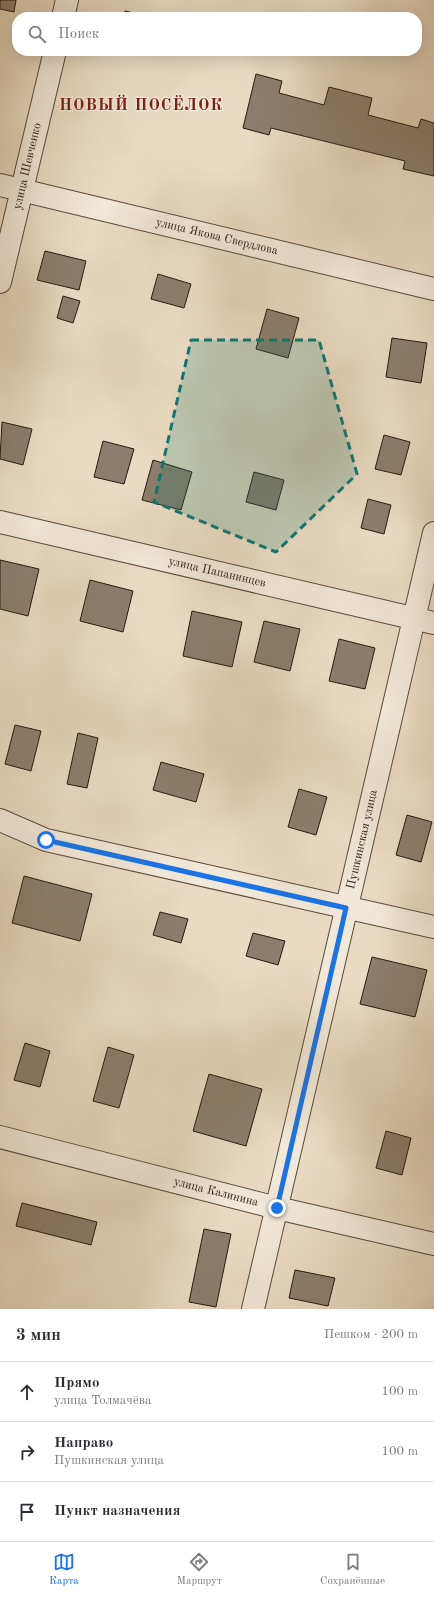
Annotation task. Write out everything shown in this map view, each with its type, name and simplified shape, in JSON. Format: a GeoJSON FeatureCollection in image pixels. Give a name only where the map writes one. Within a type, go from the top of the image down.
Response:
{"type":"FeatureCollection","features":[{"type":"Feature","properties":{"kind":"street"},"geometry":{"type":"LineString","coordinates":[[64,12],[67,0]]}},
{"type":"Feature","properties":{"kind":"street","name":"улица Шевченко"},"geometry":{"type":"LineString","coordinates":[[0,282],[54,56]]}},
{"type":"Feature","properties":{"kind":"street","name":"улица Якова Свердлова"},"geometry":{"type":"LineString","coordinates":[[0,185],[434,289]]}},
{"type":"Feature","properties":{"kind":"street","name":"улица Папанинцев"},"geometry":{"type":"LineString","coordinates":[[0,522],[424,621]]}},
{"type":"Feature","properties":{"kind":"street","name":"Пушкинская улица"},"geometry":{"type":"LineString","coordinates":[[253,1309],[346,908],[424,621],[434,533]]}},
{"type":"Feature","properties":{"kind":"street"},"geometry":{"type":"LineString","coordinates":[[0,820],[46,840],[434,927]]}},
{"type":"Feature","properties":{"kind":"street","name":"улица Калинина"},"geometry":{"type":"LineString","coordinates":[[0,1136],[277,1208],[434,1244]]}},
{"type":"Feature","properties":{"kind":"highlighted area"},"geometry":{"type":"Polygon","coordinates":[[[191,340],[319,340],[357,474],[276,552],[154,502],[191,340]]]}},
{"type":"Feature","properties":{"kind":"building"},"geometry":{"type":"Polygon","coordinates":[[[0,0],[16,0],[14,12],[0,9],[0,0]]]}},
{"type":"Feature","properties":{"kind":"building"},"geometry":{"type":"Polygon","coordinates":[[[256,74],[282,81],[279,93],[324,105],[329,87],[372,98],[368,115],[418,128],[421,119],[434,123],[434,176],[403,169],[405,161],[271,128],[269,135],[243,128],[256,74]]]}},
{"type":"Feature","properties":{"kind":"building"},"geometry":{"type":"Polygon","coordinates":[[[45,251],[86,261],[79,290],[37,280],[45,251]]]}},
{"type":"Feature","properties":{"kind":"building"},"geometry":{"type":"Polygon","coordinates":[[[158,274],[191,284],[184,308],[151,299],[158,274]]]}},
{"type":"Feature","properties":{"kind":"building"},"geometry":{"type":"Polygon","coordinates":[[[63,296],[80,301],[73,323],[57,318],[63,296]]]}},
{"type":"Feature","properties":{"kind":"building"},"geometry":{"type":"Polygon","coordinates":[[[267,309],[299,318],[288,358],[256,349],[267,309]]]}},
{"type":"Feature","properties":{"kind":"building"},"geometry":{"type":"Polygon","coordinates":[[[392,338],[427,343],[421,383],[386,377],[392,338]]]}},
{"type":"Feature","properties":{"kind":"building"},"geometry":{"type":"Polygon","coordinates":[[[2,422],[32,429],[23,465],[0,459],[2,422]]]}},
{"type":"Feature","properties":{"kind":"building"},"geometry":{"type":"Polygon","coordinates":[[[384,435],[410,442],[401,475],[375,469],[384,435]]]}},
{"type":"Feature","properties":{"kind":"building"},"geometry":{"type":"Polygon","coordinates":[[[103,441],[134,449],[124,484],[94,477],[103,441]]]}},
{"type":"Feature","properties":{"kind":"building"},"geometry":{"type":"Polygon","coordinates":[[[153,460],[192,472],[181,510],[142,500],[153,460]]]}},
{"type":"Feature","properties":{"kind":"building"},"geometry":{"type":"Polygon","coordinates":[[[254,472],[284,480],[276,510],[246,502],[254,472]]]}},
{"type":"Feature","properties":{"kind":"building"},"geometry":{"type":"Polygon","coordinates":[[[368,499],[391,505],[384,534],[361,528],[368,499]]]}},
{"type":"Feature","properties":{"kind":"building"},"geometry":{"type":"Polygon","coordinates":[[[0,560],[39,569],[28,616],[0,609],[0,560]]]}},
{"type":"Feature","properties":{"kind":"building"},"geometry":{"type":"Polygon","coordinates":[[[90,580],[133,591],[123,632],[80,621],[90,580]]]}},
{"type":"Feature","properties":{"kind":"building"},"geometry":{"type":"Polygon","coordinates":[[[192,611],[242,622],[232,667],[183,656],[192,611]]]}},
{"type":"Feature","properties":{"kind":"building"},"geometry":{"type":"Polygon","coordinates":[[[264,621],[300,629],[290,671],[254,662],[264,621]]]}},
{"type":"Feature","properties":{"kind":"building"},"geometry":{"type":"Polygon","coordinates":[[[339,639],[375,648],[365,689],[329,681],[339,639]]]}},
{"type":"Feature","properties":{"kind":"building"},"geometry":{"type":"Polygon","coordinates":[[[15,725],[41,731],[31,771],[5,764],[15,725]]]}},
{"type":"Feature","properties":{"kind":"building"},"geometry":{"type":"Polygon","coordinates":[[[78,733],[98,738],[87,788],[67,784],[78,733]]]}},
{"type":"Feature","properties":{"kind":"building"},"geometry":{"type":"Polygon","coordinates":[[[161,762],[204,774],[196,802],[153,790],[161,762]]]}},
{"type":"Feature","properties":{"kind":"building"},"geometry":{"type":"Polygon","coordinates":[[[299,789],[327,797],[316,835],[288,827],[299,789]]]}},
{"type":"Feature","properties":{"kind":"building"},"geometry":{"type":"Polygon","coordinates":[[[407,815],[432,822],[421,862],[396,855],[407,815]]]}},
{"type":"Feature","properties":{"kind":"building"},"geometry":{"type":"Polygon","coordinates":[[[24,876],[92,894],[80,941],[12,923],[24,876]]]}},
{"type":"Feature","properties":{"kind":"building"},"geometry":{"type":"Polygon","coordinates":[[[160,912],[188,919],[181,943],[153,935],[160,912]]]}},
{"type":"Feature","properties":{"kind":"building"},"geometry":{"type":"Polygon","coordinates":[[[253,933],[285,941],[278,965],[246,956],[253,933]]]}},
{"type":"Feature","properties":{"kind":"building"},"geometry":{"type":"Polygon","coordinates":[[[372,957],[427,970],[415,1017],[360,1004],[372,957]]]}},
{"type":"Feature","properties":{"kind":"building"},"geometry":{"type":"Polygon","coordinates":[[[25,1043],[50,1051],[40,1087],[14,1080],[25,1043]]]}},
{"type":"Feature","properties":{"kind":"building"},"geometry":{"type":"Polygon","coordinates":[[[108,1047],[134,1055],[119,1108],[93,1101],[108,1047]]]}},
{"type":"Feature","properties":{"kind":"building"},"geometry":{"type":"Polygon","coordinates":[[[209,1074],[262,1089],[246,1146],[193,1131],[209,1074]]]}},
{"type":"Feature","properties":{"kind":"building"},"geometry":{"type":"Polygon","coordinates":[[[386,1131],[411,1138],[402,1175],[376,1168],[386,1131]]]}},
{"type":"Feature","properties":{"kind":"building"},"geometry":{"type":"Polygon","coordinates":[[[22,1203],[97,1222],[91,1245],[16,1226],[22,1203]]]}},
{"type":"Feature","properties":{"kind":"building"},"geometry":{"type":"Polygon","coordinates":[[[204,1229],[231,1234],[216,1307],[189,1302],[204,1229]]]}},
{"type":"Feature","properties":{"kind":"building"},"geometry":{"type":"Polygon","coordinates":[[[295,1270],[335,1278],[328,1306],[289,1298],[295,1270]]]}},
{"type":"Feature","properties":{"kind":"district","name":"НОВЫЙ ПОСЁЛОК"},"geometry":{"type":"Point","coordinates":[141,106]}},
{"type":"Feature","properties":{"kind":"route"},"geometry":{"type":"LineString","coordinates":[[46,840],[346,908],[277,1208]]}}]}
